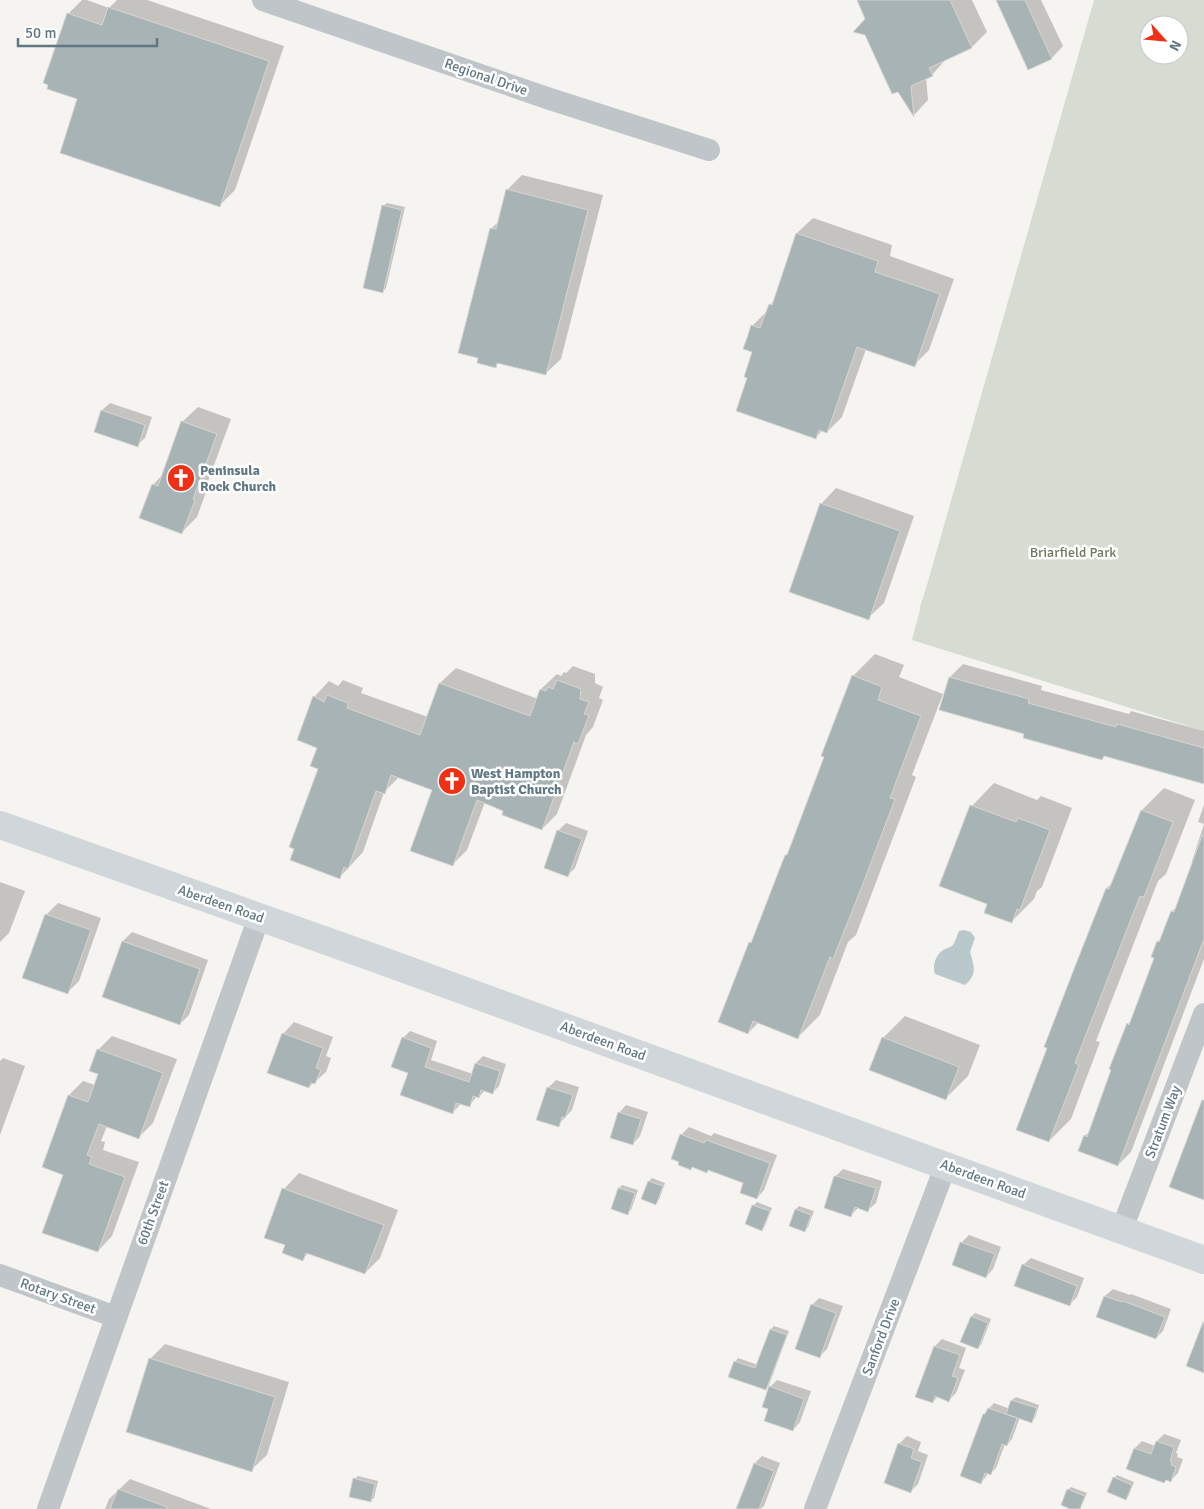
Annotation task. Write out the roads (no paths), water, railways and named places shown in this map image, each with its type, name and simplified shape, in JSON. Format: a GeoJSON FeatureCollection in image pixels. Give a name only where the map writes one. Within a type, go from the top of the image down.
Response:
{"type":"FeatureCollection","features":[{"type":"Feature","properties":{"kind":"main road","name":"Aberdeen Road"},"geometry":{"type":"LineString","coordinates":[[0,825],[946,1165],[1204,1260]]}},
{"type":"Feature","properties":{"kind":"street","name":"Regional Drive"},"geometry":{"type":"LineString","coordinates":[[263,0],[548,98],[709,150]]}},
{"type":"Feature","properties":{"kind":"street","name":"60th Street"},"geometry":{"type":"LineString","coordinates":[[48,1509],[259,917]]}},
{"type":"Feature","properties":{"kind":"street","name":"Stratum Way"},"geometry":{"type":"LineString","coordinates":[[1122,1229],[1204,1014]]}},
{"type":"Feature","properties":{"kind":"street","name":"Sanford Drive"},"geometry":{"type":"LineString","coordinates":[[816,1509],[946,1165]]}},
{"type":"Feature","properties":{"kind":"street","name":"Rotary Street"},"geometry":{"type":"LineString","coordinates":[[0,1275],[116,1317]]}},
{"type":"Feature","properties":{"kind":"place","name":"Peninsula Rock Church"},"geometry":{"type":"Point","coordinates":[181,478]}},
{"type":"Feature","properties":{"kind":"place","name":"West Hampton Baptist Church"},"geometry":{"type":"Point","coordinates":[452,781]}},
{"type":"Feature","properties":{"kind":"park label","name":"Briarfield Park"},"geometry":{"type":"Point","coordinates":[1073,552]}}]}
